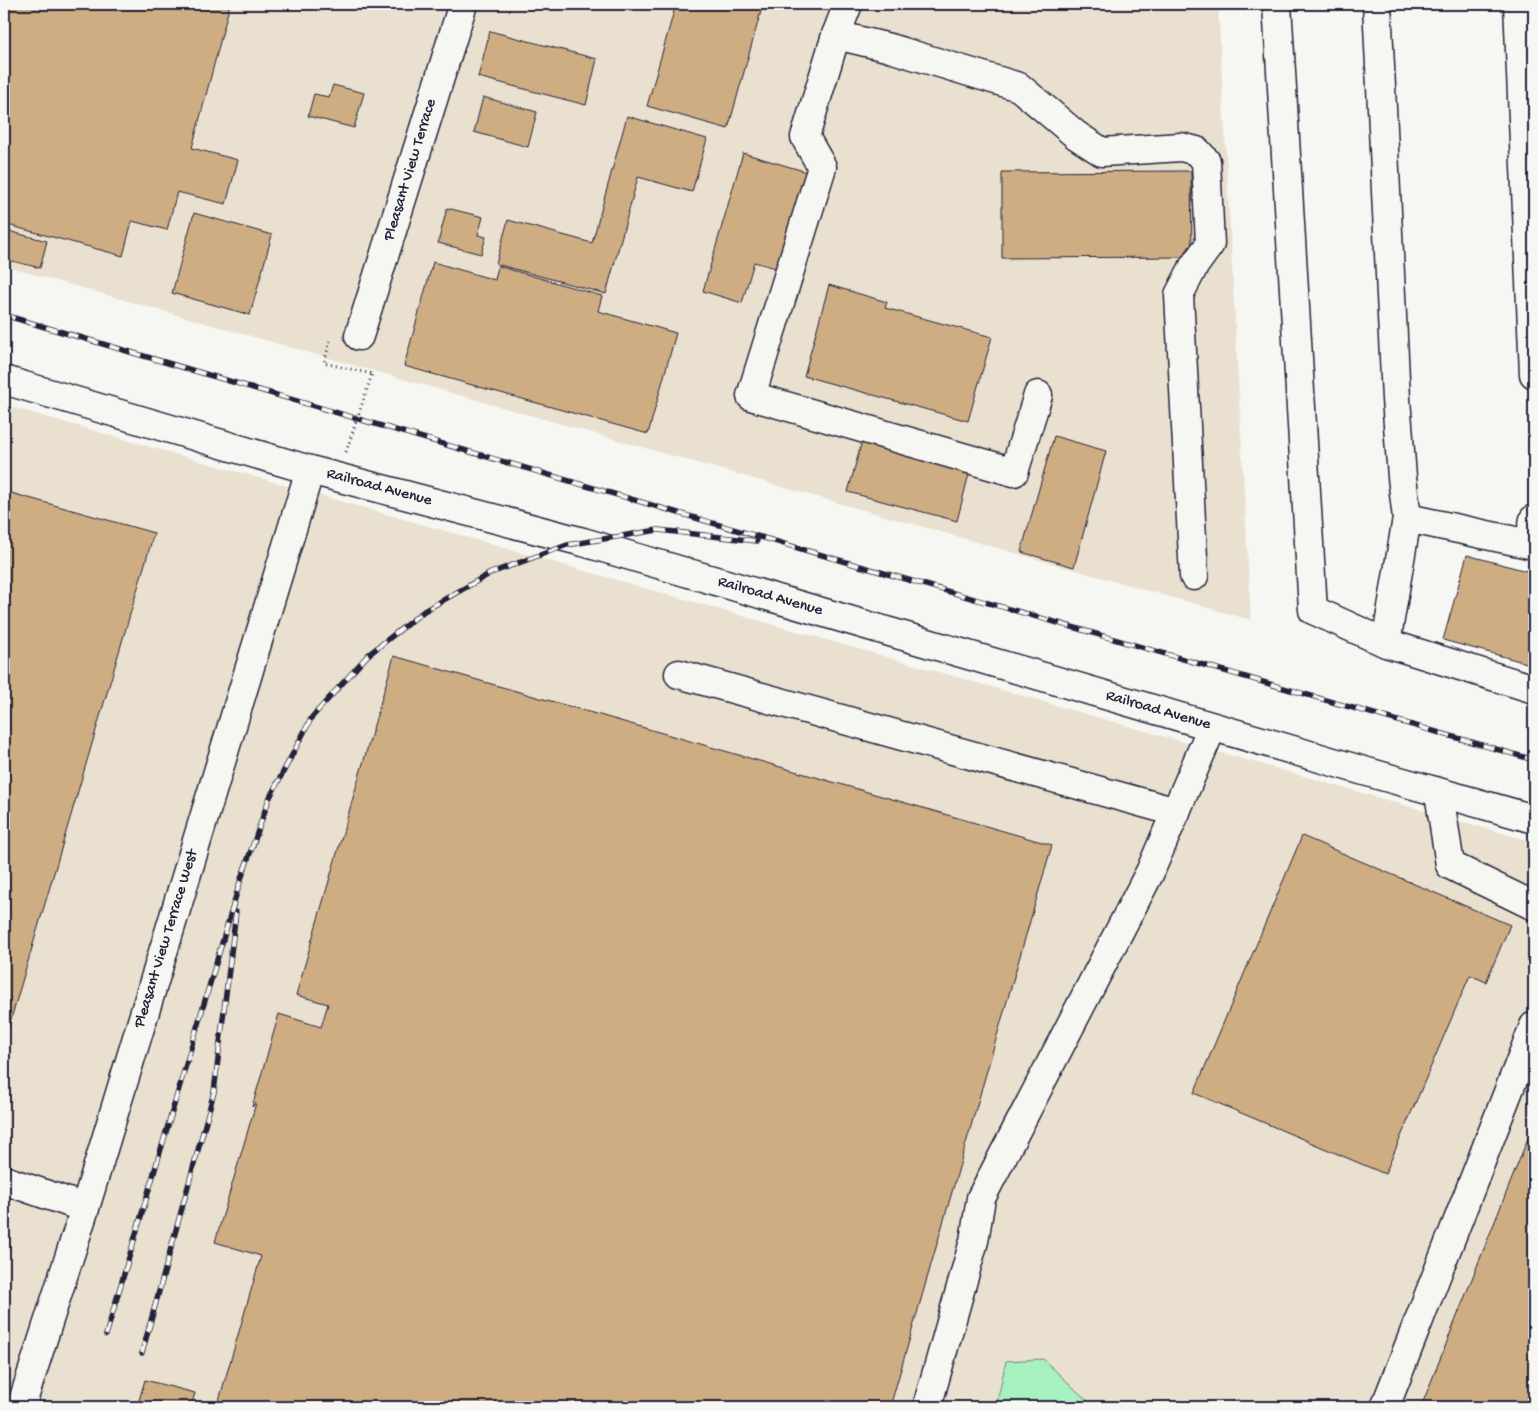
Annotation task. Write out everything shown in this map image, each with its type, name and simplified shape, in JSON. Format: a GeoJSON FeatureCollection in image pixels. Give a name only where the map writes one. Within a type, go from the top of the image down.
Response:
{"type":"FeatureCollection","features":[{"type":"Feature","properties":{"kind":"street","name":"Pleasant View Terrace"},"geometry":{"type":"LineString","coordinates":[[359,336],[463,4]]}},
{"type":"Feature","properties":{"kind":"street"},"geometry":{"type":"LineString","coordinates":[[848,4],[836,35],[805,137],[822,167],[752,396],[1014,472],[1038,395]]}},
{"type":"Feature","properties":{"kind":"street"},"geometry":{"type":"LineString","coordinates":[[1277,4],[1313,610],[1386,643],[1534,688]]}},
{"type":"Feature","properties":{"kind":"street"},"geometry":{"type":"LineString","coordinates":[[1377,4],[1396,399],[1407,518],[1386,643]]}},
{"type":"Feature","properties":{"kind":"street"},"geometry":{"type":"LineString","coordinates":[[1518,4],[1534,374]]}},
{"type":"Feature","properties":{"kind":"street"},"geometry":{"type":"LineString","coordinates":[[836,35],[890,48],[1019,87],[1076,135],[1102,152],[1181,147],[1197,151],[1206,161],[1210,244],[1194,266],[1179,295],[1194,576]]}},
{"type":"Feature","properties":{"kind":"street","name":"Railroad Avenue"},"geometry":{"type":"LineString","coordinates":[[4,380],[310,470],[583,542],[1212,727],[1534,819]]}},
{"type":"Feature","properties":{"kind":"street","name":"Pleasant View Terrace West"},"geometry":{"type":"LineString","coordinates":[[21,1407],[85,1208],[310,470]]}},
{"type":"Feature","properties":{"kind":"street"},"geometry":{"type":"LineString","coordinates":[[1407,518],[1529,544],[1534,519]]}},
{"type":"Feature","properties":{"kind":"street"},"geometry":{"type":"LineString","coordinates":[[679,674],[1176,812]]}},
{"type":"Feature","properties":{"kind":"street"},"geometry":{"type":"LineString","coordinates":[[927,1407],[974,1241],[981,1198],[1150,872],[1212,727]]}},
{"type":"Feature","properties":{"kind":"street"},"geometry":{"type":"LineString","coordinates":[[1440,792],[1450,864],[1534,906]]}},
{"type":"Feature","properties":{"kind":"street"},"geometry":{"type":"LineString","coordinates":[[1385,1407],[1534,1026]]}},
{"type":"Feature","properties":{"kind":"street"},"geometry":{"type":"LineString","coordinates":[[4,1180],[85,1208]]}},
{"type":"Feature","properties":{"kind":"path"},"geometry":{"type":"LineString","coordinates":[[324,362],[372,374],[346,452]]}},
{"type":"Feature","properties":{"kind":"shaded area"},"geometry":{"type":"Polygon","coordinates":[[[4,4],[1218,4],[1251,620],[4,266],[4,4]]]}},
{"type":"Feature","properties":{"kind":"shaded area"},"geometry":{"type":"Polygon","coordinates":[[[4,405],[1534,842],[1534,1407],[1094,1407],[1043,1359],[1006,1361],[996,1407],[4,1407],[4,405]]]}},
{"type":"Feature","properties":{"kind":"green space"},"geometry":{"type":"Polygon","coordinates":[[[1043,1359],[1094,1407],[996,1407],[1006,1361],[1043,1359]]]}},
{"type":"Feature","properties":{"kind":"building"},"geometry":{"type":"Polygon","coordinates":[[[4,4],[230,4],[192,148],[238,160],[226,204],[177,192],[167,230],[132,221],[123,256],[4,224],[4,4]]]}},
{"type":"Feature","properties":{"kind":"building"},"geometry":{"type":"Polygon","coordinates":[[[676,4],[763,4],[728,129],[647,106],[676,4]]]}},
{"type":"Feature","properties":{"kind":"building"},"geometry":{"type":"Polygon","coordinates":[[[490,31],[597,59],[586,105],[478,77],[490,31]]]}},
{"type":"Feature","properties":{"kind":"building"},"geometry":{"type":"Polygon","coordinates":[[[333,85],[364,93],[354,128],[308,116],[314,94],[329,97],[333,85]]]}},
{"type":"Feature","properties":{"kind":"building"},"geometry":{"type":"Polygon","coordinates":[[[483,97],[537,112],[528,147],[474,132],[483,97]]]}},
{"type":"Feature","properties":{"kind":"building"},"geometry":{"type":"Polygon","coordinates":[[[627,116],[707,139],[692,192],[638,177],[606,294],[496,264],[508,220],[592,243],[627,116]]]}},
{"type":"Feature","properties":{"kind":"building"},"geometry":{"type":"Polygon","coordinates":[[[743,153],[807,172],[779,269],[754,262],[742,303],[703,291],[743,153]]]}},
{"type":"Feature","properties":{"kind":"building"},"geometry":{"type":"Polygon","coordinates":[[[1191,171],[1192,257],[1002,258],[1002,172],[1191,171]]]}},
{"type":"Feature","properties":{"kind":"building"},"geometry":{"type":"Polygon","coordinates":[[[447,208],[483,217],[478,235],[486,237],[481,254],[438,243],[447,208]]]}},
{"type":"Feature","properties":{"kind":"building"},"geometry":{"type":"Polygon","coordinates":[[[194,213],[272,235],[250,315],[172,293],[194,213]]]}},
{"type":"Feature","properties":{"kind":"building"},"geometry":{"type":"Polygon","coordinates":[[[4,230],[47,241],[40,268],[4,259],[4,230]]]}},
{"type":"Feature","properties":{"kind":"building"},"geometry":{"type":"Polygon","coordinates":[[[433,262],[495,280],[498,266],[602,296],[598,311],[676,333],[648,434],[404,366],[433,262]]]}},
{"type":"Feature","properties":{"kind":"building"},"geometry":{"type":"Polygon","coordinates":[[[829,285],[887,302],[885,308],[992,337],[968,421],[804,376],[829,285]]]}},
{"type":"Feature","properties":{"kind":"building"},"geometry":{"type":"Polygon","coordinates":[[[1054,436],[1106,451],[1074,567],[1021,552],[1054,436]]]}},
{"type":"Feature","properties":{"kind":"building"},"geometry":{"type":"Polygon","coordinates":[[[863,437],[971,466],[957,521],[848,492],[863,437]]]}},
{"type":"Feature","properties":{"kind":"building"},"geometry":{"type":"Polygon","coordinates":[[[4,491],[154,533],[4,1043],[4,491]]]}},
{"type":"Feature","properties":{"kind":"building"},"geometry":{"type":"Polygon","coordinates":[[[1467,555],[1534,573],[1534,665],[1443,640],[1467,555]]]}},
{"type":"Feature","properties":{"kind":"building"},"geometry":{"type":"Polygon","coordinates":[[[394,656],[1052,845],[890,1407],[217,1407],[261,1256],[215,1242],[256,1103],[252,1107],[279,1014],[321,1027],[328,1004],[296,995],[394,656]]]}},
{"type":"Feature","properties":{"kind":"building"},"geometry":{"type":"Polygon","coordinates":[[[1302,836],[1510,925],[1486,982],[1470,975],[1385,1174],[1194,1093],[1302,836]]]}},
{"type":"Feature","properties":{"kind":"building"},"geometry":{"type":"Polygon","coordinates":[[[1534,1123],[1534,1407],[1421,1407],[1534,1123]]]}},
{"type":"Feature","properties":{"kind":"building"},"geometry":{"type":"Polygon","coordinates":[[[145,1380],[195,1393],[191,1407],[137,1407],[145,1380]]]}},
{"type":"Feature","properties":{"kind":"railway"},"geometry":{"type":"LineString","coordinates":[[4,315],[832,558],[1534,760]]}},
{"type":"Feature","properties":{"kind":"railway"},"geometry":{"type":"LineString","coordinates":[[106,1335],[240,882],[269,799],[312,717],[368,655],[424,611],[491,573],[567,545],[658,530],[757,541]]}},
{"type":"Feature","properties":{"kind":"railway"},"geometry":{"type":"LineString","coordinates":[[142,1353],[214,1092],[236,912]]}}]}
